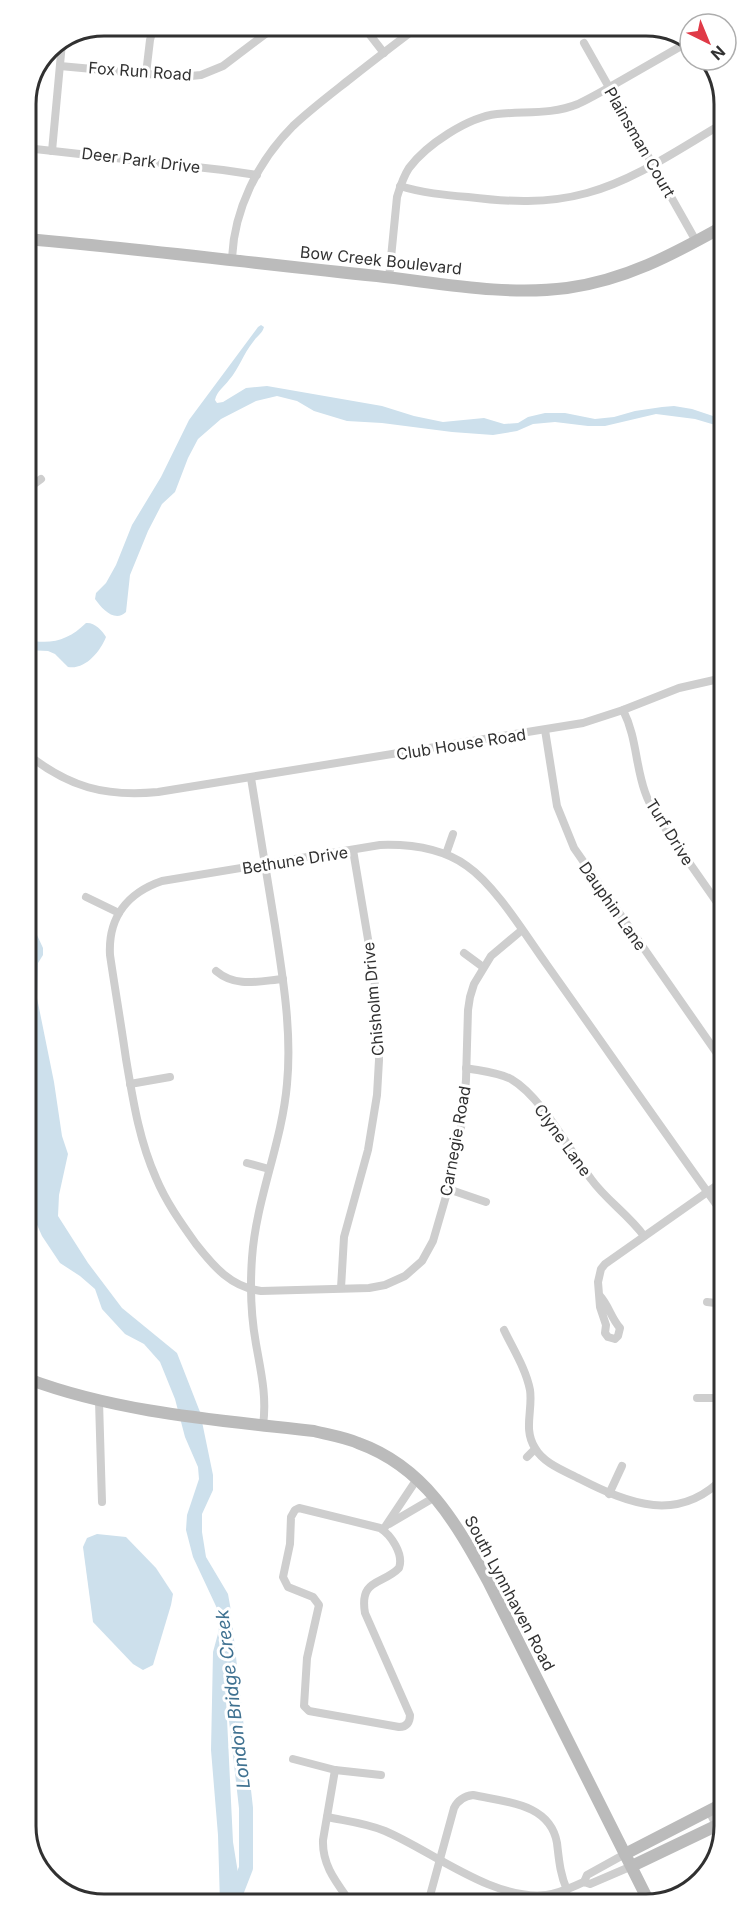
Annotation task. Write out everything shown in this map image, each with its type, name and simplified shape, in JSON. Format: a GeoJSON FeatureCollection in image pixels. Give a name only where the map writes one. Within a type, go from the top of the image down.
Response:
{"type":"FeatureCollection","features":[{"type":"Feature","properties":{"kind":"street"},"geometry":{"type":"LineString","coordinates":[[146,74],[151,36]]}},
{"type":"Feature","properties":{"kind":"street","name":"Fox Run Road"},"geometry":{"type":"LineString","coordinates":[[60,66],[192,77],[213,72],[263,36]]}},
{"type":"Feature","properties":{"kind":"street"},"geometry":{"type":"LineString","coordinates":[[371,36],[384,53]]}},
{"type":"Feature","properties":{"kind":"street"},"geometry":{"type":"LineString","coordinates":[[232,261],[232,244],[237,223],[248,193],[267,159],[291,128],[306,114],[406,36]]}},
{"type":"Feature","properties":{"kind":"street","name":"Plainsman Court"},"geometry":{"type":"LineString","coordinates":[[584,44],[696,241]]}},
{"type":"Feature","properties":{"kind":"street"},"geometry":{"type":"LineString","coordinates":[[389,278],[400,186],[417,159],[441,139],[464,124],[492,115],[541,113],[576,104],[678,48]]}},
{"type":"Feature","properties":{"kind":"street"},"geometry":{"type":"LineString","coordinates":[[52,150],[61,51]]}},
{"type":"Feature","properties":{"kind":"street"},"geometry":{"type":"LineString","coordinates":[[400,186],[418,191],[495,201],[539,201],[587,193],[626,178],[714,129]]}},
{"type":"Feature","properties":{"kind":"street","name":"Deer Park Drive"},"geometry":{"type":"LineString","coordinates":[[36,149],[257,175]]}},
{"type":"Feature","properties":{"kind":"street","name":"Bow Creek Boulevard"},"geometry":{"type":"LineString","coordinates":[[36,240],[515,291],[567,288],[616,277],[667,258],[714,231]]}},
{"type":"Feature","properties":{"kind":"street"},"geometry":{"type":"LineString","coordinates":[[36,483],[41,479]]}},
{"type":"Feature","properties":{"kind":"street","name":"Club House Road"},"geometry":{"type":"LineString","coordinates":[[36,761],[70,782],[106,792],[137,794],[251,778],[583,723],[679,688],[714,680]]}},
{"type":"Feature","properties":{"kind":"street","name":"Turf Drive"},"geometry":{"type":"LineString","coordinates":[[623,710],[636,745],[640,774],[650,805],[714,898]]}},
{"type":"Feature","properties":{"kind":"street","name":"Dauphin Lane"},"geometry":{"type":"LineString","coordinates":[[545,730],[557,806],[574,848],[714,1049]]}},
{"type":"Feature","properties":{"kind":"street"},"geometry":{"type":"LineString","coordinates":[[251,778],[287,1009],[289,1064],[283,1118],[254,1234],[251,1289],[256,1343],[266,1400],[263,1425]]}},
{"type":"Feature","properties":{"kind":"street"},"geometry":{"type":"LineString","coordinates":[[446,854],[453,834]]}},
{"type":"Feature","properties":{"kind":"street","name":"Bethune Drive"},"geometry":{"type":"LineString","coordinates":[[251,1289],[232,1282],[206,1257],[180,1223],[156,1178],[140,1133],[110,954],[111,932],[119,913],[132,897],[141,890],[162,881],[380,845],[406,845],[432,849],[468,866],[479,875],[522,930],[714,1201]]}},
{"type":"Feature","properties":{"kind":"street","name":"Chisholm Drive"},"geometry":{"type":"LineString","coordinates":[[341,1288],[344,1237],[368,1150],[377,1095],[379,1060],[374,980],[353,850]]}},
{"type":"Feature","properties":{"kind":"street"},"geometry":{"type":"LineString","coordinates":[[86,897],[119,913]]}},
{"type":"Feature","properties":{"kind":"street","name":"Carnegie Road"},"geometry":{"type":"LineString","coordinates":[[251,1289],[261,1291],[385,1285],[414,1269],[428,1251],[448,1189],[462,1122],[468,1011],[474,984],[483,967],[498,949],[522,930]]}},
{"type":"Feature","properties":{"kind":"street"},"geometry":{"type":"LineString","coordinates":[[464,953],[483,967]]}},
{"type":"Feature","properties":{"kind":"street"},"geometry":{"type":"LineString","coordinates":[[216,971],[228,980],[244,983],[283,979]]}},
{"type":"Feature","properties":{"kind":"street","name":"Clyne Lane"},"geometry":{"type":"LineString","coordinates":[[466,1068],[498,1074],[528,1092],[591,1180],[629,1217],[644,1236]]}},
{"type":"Feature","properties":{"kind":"street"},"geometry":{"type":"LineString","coordinates":[[130,1084],[170,1077]]}},
{"type":"Feature","properties":{"kind":"street"},"geometry":{"type":"LineString","coordinates":[[247,1163],[269,1169]]}},
{"type":"Feature","properties":{"kind":"street"},"geometry":{"type":"LineString","coordinates":[[600,1296],[598,1282],[601,1269],[605,1264],[714,1187]]}},
{"type":"Feature","properties":{"kind":"street"},"geometry":{"type":"LineString","coordinates":[[448,1189],[486,1202]]}},
{"type":"Feature","properties":{"kind":"street"},"geometry":{"type":"LineString","coordinates":[[707,1302],[714,1303]]}},
{"type":"Feature","properties":{"kind":"street"},"geometry":{"type":"LineString","coordinates":[[504,1330],[530,1390],[528,1432],[535,1449],[544,1459],[609,1494],[641,1504],[673,1505],[699,1496],[714,1485]]}},
{"type":"Feature","properties":{"kind":"street","name":"South Lynnhaven Road"},"geometry":{"type":"LineString","coordinates":[[36,1382],[99,1401],[173,1414],[314,1431],[359,1443],[391,1460],[417,1479],[435,1497],[464,1536],[645,1894]]}},
{"type":"Feature","properties":{"kind":"street"},"geometry":{"type":"LineString","coordinates":[[697,1398],[714,1398]]}},
{"type":"Feature","properties":{"kind":"street"},"geometry":{"type":"LineString","coordinates":[[99,1401],[102,1502]]}},
{"type":"Feature","properties":{"kind":"street"},"geometry":{"type":"LineString","coordinates":[[527,1457],[535,1449]]}},
{"type":"Feature","properties":{"kind":"street"},"geometry":{"type":"LineString","coordinates":[[609,1494],[622,1466]]}},
{"type":"Feature","properties":{"kind":"street"},"geometry":{"type":"LineString","coordinates":[[384,1528],[417,1479]]}},
{"type":"Feature","properties":{"kind":"street"},"geometry":{"type":"LineString","coordinates":[[384,1528],[400,1554],[401,1563],[396,1571],[370,1586],[363,1606],[364,1613],[410,1715],[409,1722],[402,1727],[306,1709],[304,1706],[307,1658],[319,1605],[313,1597],[288,1587],[283,1577],[290,1544],[291,1517],[295,1510],[303,1508],[384,1528],[435,1497]]}},
{"type":"Feature","properties":{"kind":"street"},"geometry":{"type":"LineString","coordinates":[[292,1759],[335,1770],[381,1775]]}},
{"type":"Feature","properties":{"kind":"street"},"geometry":{"type":"LineString","coordinates":[[335,1770],[323,1840],[324,1860],[327,1869],[345,1894]]}},
{"type":"Feature","properties":{"kind":"street"},"geometry":{"type":"LineString","coordinates":[[430,1894],[454,1808],[461,1799],[473,1796],[525,1806],[543,1817],[554,1833],[559,1864],[567,1890]]}},
{"type":"Feature","properties":{"kind":"street"},"geometry":{"type":"LineString","coordinates":[[551,1894],[584,1882],[588,1875],[625,1854],[714,1808]]}},
{"type":"Feature","properties":{"kind":"street"},"geometry":{"type":"LineString","coordinates":[[709,1811],[714,1818]]}},
{"type":"Feature","properties":{"kind":"street"},"geometry":{"type":"LineString","coordinates":[[327,1817],[385,1831],[486,1883],[513,1893],[530,1894]]}},
{"type":"Feature","properties":{"kind":"street"},"geometry":{"type":"LineString","coordinates":[[584,1882],[590,1884],[714,1831]]}},
{"type":"Feature","properties":{"kind":"water"},"geometry":{"type":"Polygon","coordinates":[[[261,325],[264,327],[232,376],[217,394],[215,400],[217,403],[223,402],[246,388],[267,386],[382,406],[443,422],[484,418],[504,424],[518,423],[528,417],[545,413],[565,413],[595,419],[674,406],[714,416],[714,425],[695,419],[656,414],[605,426],[555,422],[533,424],[517,431],[493,435],[347,421],[314,411],[297,401],[277,396],[256,401],[221,419],[198,439],[175,492],[162,504],[148,531],[130,575],[126,612],[118,616],[109,613],[95,599],[96,593],[106,583],[116,565],[132,525],[161,477],[189,420],[261,325]]]}},
{"type":"Feature","properties":{"kind":"water"},"geometry":{"type":"Polygon","coordinates":[[[86,623],[92,624],[98,627],[106,637],[96,654],[80,666],[68,667],[55,654],[36,650],[36,641],[58,640],[86,623]]]}},
{"type":"Feature","properties":{"kind":"water"},"geometry":{"type":"Polygon","coordinates":[[[36,934],[43,948],[43,955],[38,963],[37,998],[62,1136],[68,1154],[59,1195],[58,1216],[88,1263],[122,1308],[177,1353],[200,1412],[213,1475],[213,1490],[202,1514],[202,1532],[206,1557],[228,1594],[231,1611],[224,1657],[233,1842],[241,1894],[220,1894],[218,1835],[211,1750],[213,1652],[222,1619],[193,1557],[186,1530],[187,1515],[199,1479],[198,1467],[185,1437],[175,1399],[160,1362],[144,1344],[125,1334],[102,1309],[95,1289],[60,1263],[36,1222],[36,934]]]}},
{"type":"Feature","properties":{"kind":"water"},"geometry":{"type":"Polygon","coordinates":[[[97,1534],[126,1537],[156,1568],[173,1594],[153,1665],[143,1670],[133,1664],[93,1622],[83,1547],[87,1538],[97,1534]]]}},
{"type":"Feature","properties":{"kind":"waterway","name":"London Bridge Creek"},"geometry":{"type":"LineString","coordinates":[[225,1622],[246,1808],[246,1868],[236,1894]]}}]}
